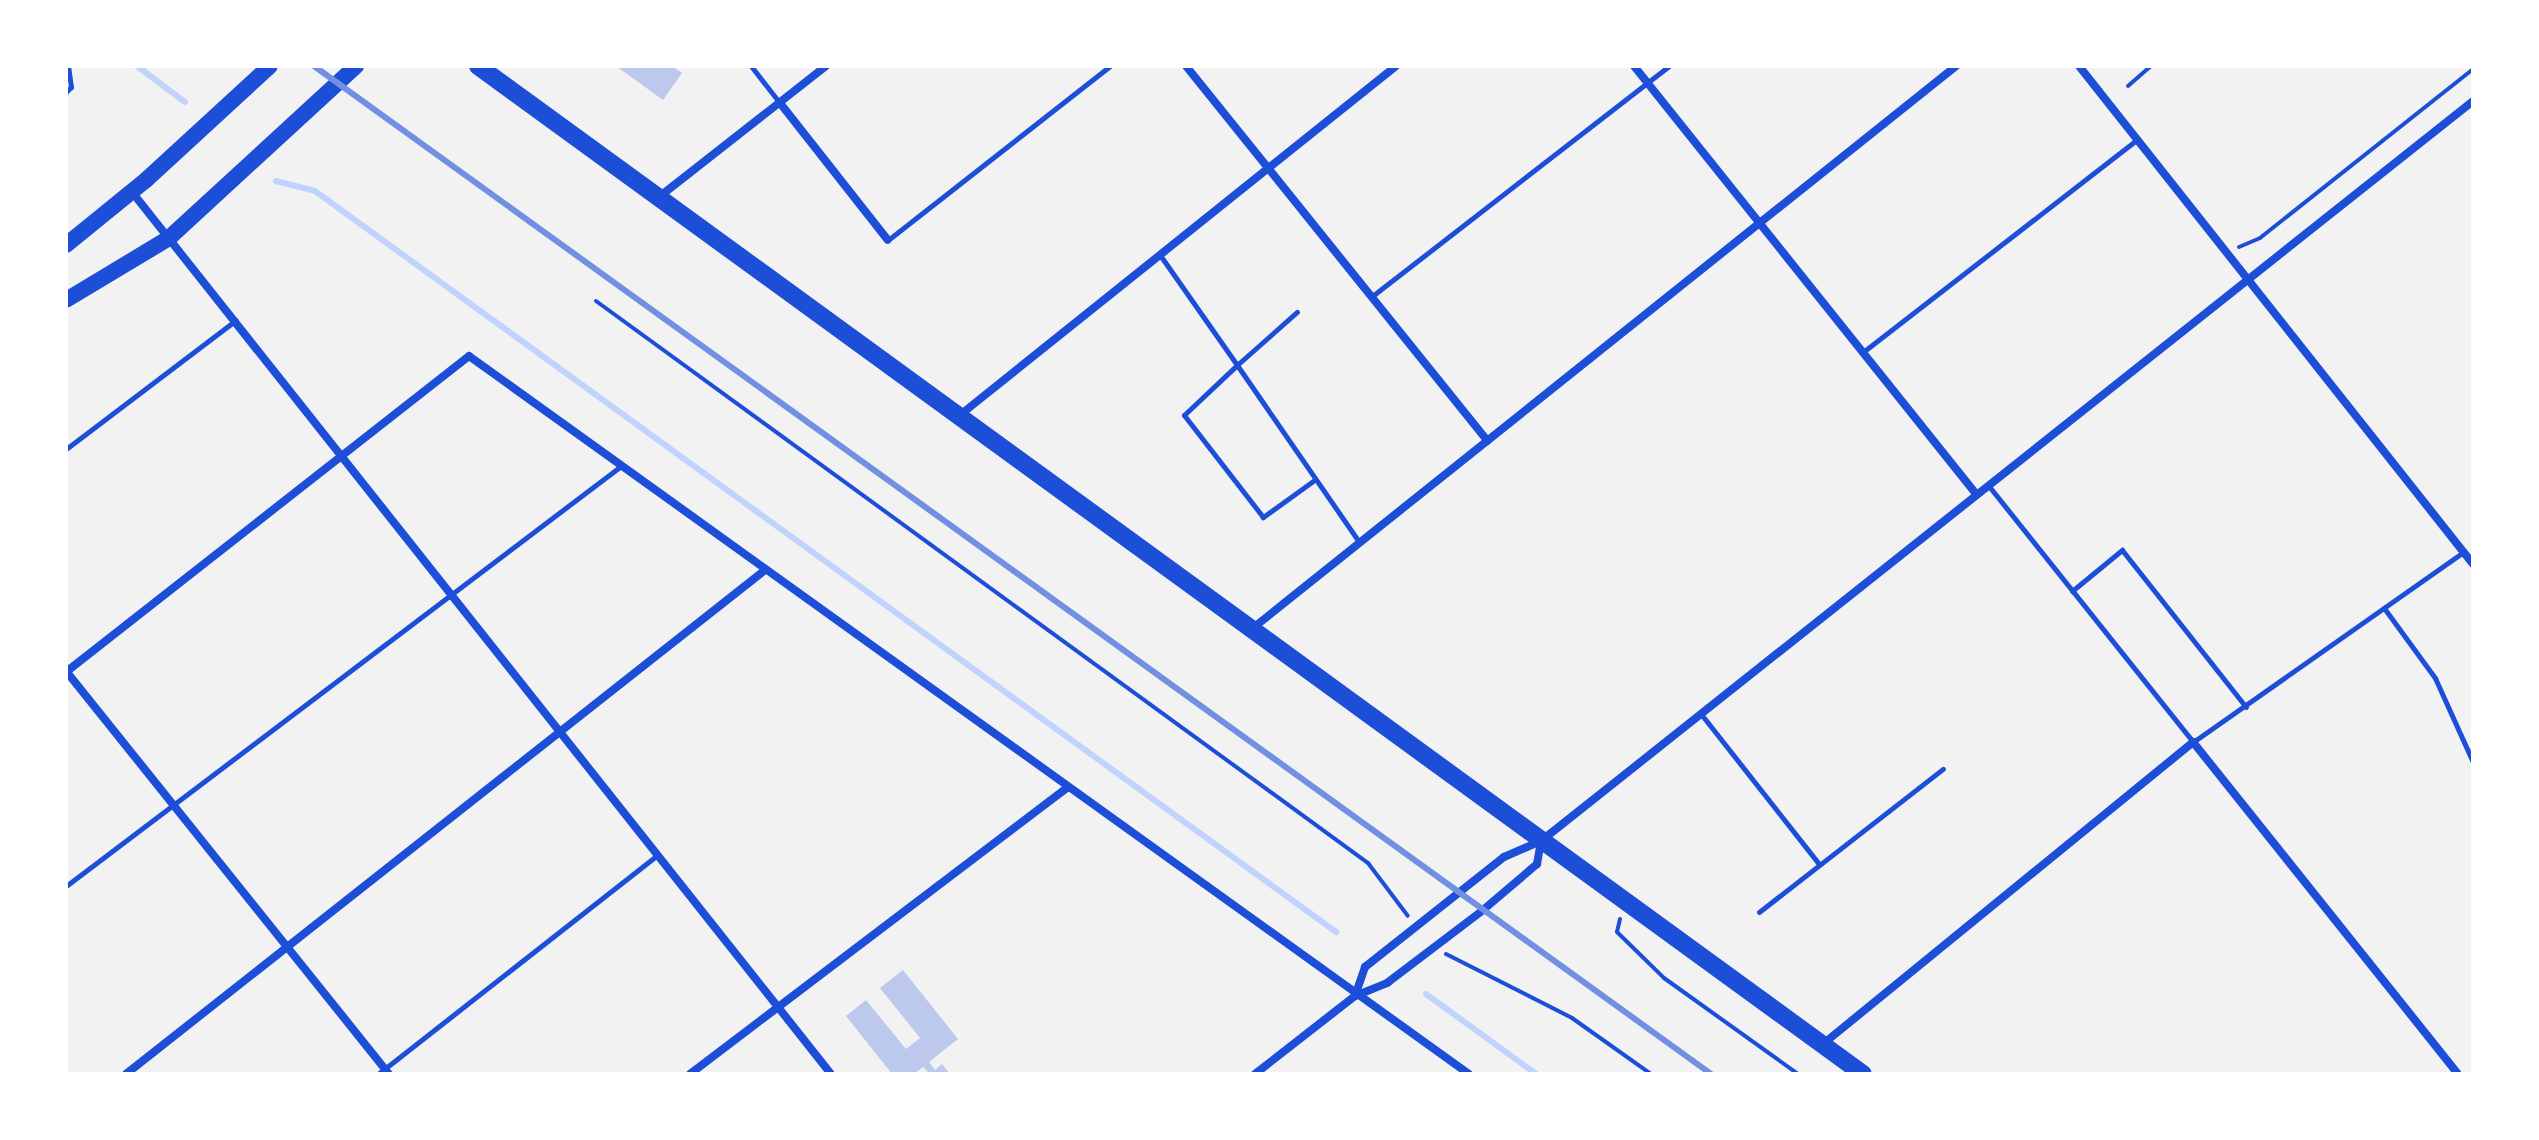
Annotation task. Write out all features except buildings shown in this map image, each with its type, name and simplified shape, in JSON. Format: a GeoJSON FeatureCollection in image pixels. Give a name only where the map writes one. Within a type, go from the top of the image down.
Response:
{"type":"FeatureCollection","features":[{"type":"Feature","properties":{"kind":"main road"},"geometry":{"type":"LineString","coordinates":[[66,245],[132,192],[270,66]]}},
{"type":"Feature","properties":{"kind":"main road"},"geometry":{"type":"LineString","coordinates":[[66,300],[169,238],[356,66]]}},
{"type":"Feature","properties":{"kind":"main road"},"geometry":{"type":"LineString","coordinates":[[478,66],[1863,1074]]}},
{"type":"Feature","properties":{"kind":"street"},"geometry":{"type":"LineString","coordinates":[[658,197],[826,66]]}},
{"type":"Feature","properties":{"kind":"street"},"geometry":{"type":"LineString","coordinates":[[1186,66],[1487,441]]}},
{"type":"Feature","properties":{"kind":"street"},"geometry":{"type":"LineString","coordinates":[[960,416],[1396,66]]}},
{"type":"Feature","properties":{"kind":"street"},"geometry":{"type":"LineString","coordinates":[[1634,66],[1976,494]]}},
{"type":"Feature","properties":{"kind":"street"},"geometry":{"type":"LineString","coordinates":[[1252,629],[1956,66]]}},
{"type":"Feature","properties":{"kind":"street"},"geometry":{"type":"LineString","coordinates":[[2079,66],[2473,564]]}},
{"type":"Feature","properties":{"kind":"street"},"geometry":{"type":"LineString","coordinates":[[1355,996],[1365,967],[1504,857],[1541,841],[1976,494],[2249,282],[2473,101]]}},
{"type":"Feature","properties":{"kind":"street"},"geometry":{"type":"LineString","coordinates":[[780,103],[888,240]]}},
{"type":"Feature","properties":{"kind":"street"},"geometry":{"type":"LineString","coordinates":[[132,192],[344,454],[831,1074]]}},
{"type":"Feature","properties":{"kind":"street"},"geometry":{"type":"LineString","coordinates":[[384,1072],[288,946],[66,672],[469,356],[1355,996],[1469,1074]]}},
{"type":"Feature","properties":{"kind":"street"},"geometry":{"type":"LineString","coordinates":[[126,1074],[765,570]]}},
{"type":"Feature","properties":{"kind":"street"},"geometry":{"type":"LineString","coordinates":[[1823,1045],[2193,742],[2458,1074]]}},
{"type":"Feature","properties":{"kind":"street"},"geometry":{"type":"LineString","coordinates":[[690,1074],[1067,788]]}},
{"type":"Feature","properties":{"kind":"street"},"geometry":{"type":"LineString","coordinates":[[1262,1072],[1355,996],[1387,983],[1537,864],[1541,841]]}},
{"type":"Feature","properties":{"kind":"lane"},"geometry":{"type":"LineString","coordinates":[[66,92],[71,87],[68,66]]}},
{"type":"Feature","properties":{"kind":"lane"},"geometry":{"type":"LineString","coordinates":[[751,66],[780,103]]}},
{"type":"Feature","properties":{"kind":"lane"},"geometry":{"type":"LineString","coordinates":[[888,240],[1110,66]]}},
{"type":"Feature","properties":{"kind":"lane"},"geometry":{"type":"LineString","coordinates":[[1371,297],[1669,66]]}},
{"type":"Feature","properties":{"kind":"lane"},"geometry":{"type":"LineString","coordinates":[[1862,352],[2137,139]]}},
{"type":"Feature","properties":{"kind":"lane"},"geometry":{"type":"LineString","coordinates":[[1160,255],[1313,481],[1360,543]]}},
{"type":"Feature","properties":{"kind":"lane"},"geometry":{"type":"LineString","coordinates":[[1297,312],[1184,415],[1263,517],[1313,481]]}},
{"type":"Feature","properties":{"kind":"lane"},"geometry":{"type":"LineString","coordinates":[[66,449],[237,319]]}},
{"type":"Feature","properties":{"kind":"lane"},"geometry":{"type":"LineString","coordinates":[[66,886],[172,801],[621,466]]}},
{"type":"Feature","properties":{"kind":"lane"},"geometry":{"type":"LineString","coordinates":[[1988,485],[2193,742],[2463,552]]}},
{"type":"Feature","properties":{"kind":"lane"},"geometry":{"type":"LineString","coordinates":[[2072,591],[2122,550],[2246,707]]}},
{"type":"Feature","properties":{"kind":"lane"},"geometry":{"type":"LineString","coordinates":[[2384,608],[2435,678],[2473,762]]}},
{"type":"Feature","properties":{"kind":"lane"},"geometry":{"type":"LineString","coordinates":[[1701,714],[1819,864]]}},
{"type":"Feature","properties":{"kind":"lane"},"geometry":{"type":"LineString","coordinates":[[1759,912],[1943,769]]}},
{"type":"Feature","properties":{"kind":"lane"},"geometry":{"type":"LineString","coordinates":[[384,1072],[658,855]]}},
{"type":"Feature","properties":{"kind":"path"},"geometry":{"type":"LineString","coordinates":[[2128,86],[2151,66]]}},
{"type":"Feature","properties":{"kind":"path"},"geometry":{"type":"LineString","coordinates":[[2226,253],[2260,238],[2473,69]]}},
{"type":"Feature","properties":{"kind":"path"},"geometry":{"type":"LineString","coordinates":[[596,301],[1368,863],[1417,927]]}},
{"type":"Feature","properties":{"kind":"path"},"geometry":{"type":"LineString","coordinates":[[1625,902],[1617,932],[1664,978],[1798,1074]]}},
{"type":"Feature","properties":{"kind":"path"},"geometry":{"type":"LineString","coordinates":[[1433,948],[1572,1018],[1651,1074]]}},
{"type":"Feature","properties":{"kind":"waterway"},"geometry":{"type":"LineString","coordinates":[[137,66],[185,102]]}},
{"type":"Feature","properties":{"kind":"waterway"},"geometry":{"type":"LineString","coordinates":[[276,181],[315,191],[1336,932]]}},
{"type":"Feature","properties":{"kind":"waterway"},"geometry":{"type":"LineString","coordinates":[[1426,994],[1536,1074]]}},
{"type":"Feature","properties":{"kind":"railway"},"geometry":{"type":"LineString","coordinates":[[314,66],[1711,1074]]}}]}
